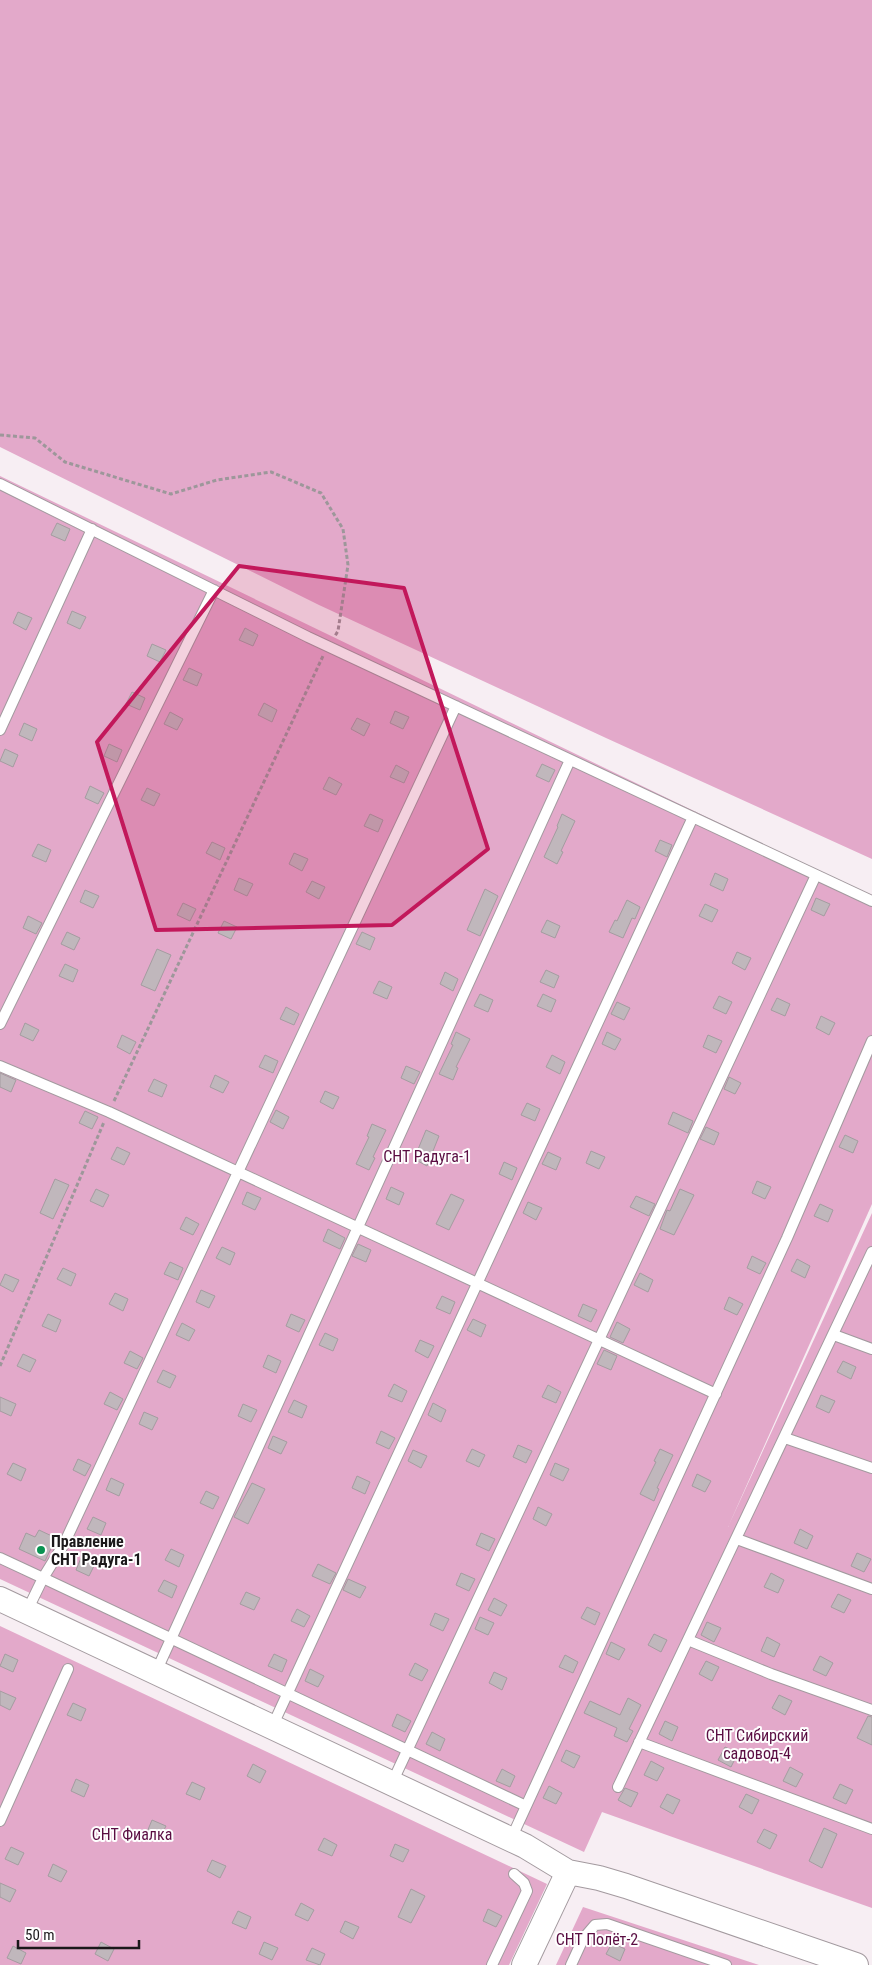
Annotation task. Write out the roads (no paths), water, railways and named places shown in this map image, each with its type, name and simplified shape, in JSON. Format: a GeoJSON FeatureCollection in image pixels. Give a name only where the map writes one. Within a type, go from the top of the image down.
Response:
{"type":"FeatureCollection","features":[{"type":"Feature","properties":{"kind":"street"},"geometry":{"type":"LineString","coordinates":[[0,1599],[511,1839],[551,1860],[568,1872],[600,1878],[626,1886],[856,1965]]}},
{"type":"Feature","properties":{"kind":"street"},"geometry":{"type":"LineString","coordinates":[[524,1965],[568,1872]]}},
{"type":"Feature","properties":{"kind":"lane"},"geometry":{"type":"LineString","coordinates":[[0,484],[329,646],[872,901]]}},
{"type":"Feature","properties":{"kind":"lane"},"geometry":{"type":"LineString","coordinates":[[0,730],[92,529]]}},
{"type":"Feature","properties":{"kind":"lane"},"geometry":{"type":"LineString","coordinates":[[0,1024],[214,590]]}},
{"type":"Feature","properties":{"kind":"lane"},"geometry":{"type":"LineString","coordinates":[[27,1611],[43,1578],[64,1544],[456,706]]}},
{"type":"Feature","properties":{"kind":"lane"},"geometry":{"type":"LineString","coordinates":[[156,1672],[570,760]]}},
{"type":"Feature","properties":{"kind":"lane"},"geometry":{"type":"LineString","coordinates":[[272,1727],[694,817]]}},
{"type":"Feature","properties":{"kind":"lane"},"geometry":{"type":"LineString","coordinates":[[392,1784],[816,875]]}},
{"type":"Feature","properties":{"kind":"lane"},"geometry":{"type":"LineString","coordinates":[[511,1839],[788,1238],[872,1042]]}},
{"type":"Feature","properties":{"kind":"lane"},"geometry":{"type":"LineString","coordinates":[[0,1066],[109,1112],[716,1394]]}},
{"type":"Feature","properties":{"kind":"lane"},"geometry":{"type":"LineString","coordinates":[[618,1787],[872,1252]]}},
{"type":"Feature","properties":{"kind":"lane"},"geometry":{"type":"LineString","coordinates":[[834,1335],[872,1349]]}},
{"type":"Feature","properties":{"kind":"lane"},"geometry":{"type":"LineString","coordinates":[[784,1438],[872,1468]]}},
{"type":"Feature","properties":{"kind":"lane"},"geometry":{"type":"LineString","coordinates":[[736,1539],[872,1589]]}},
{"type":"Feature","properties":{"kind":"lane"},"geometry":{"type":"LineString","coordinates":[[0,1558],[526,1806]]}},
{"type":"Feature","properties":{"kind":"lane"},"geometry":{"type":"LineString","coordinates":[[688,1640],[771,1674],[872,1710]]}},
{"type":"Feature","properties":{"kind":"lane"},"geometry":{"type":"LineString","coordinates":[[0,1821],[68,1669]]}},
{"type":"Feature","properties":{"kind":"lane"},"geometry":{"type":"LineString","coordinates":[[639,1742],[872,1829]]}},
{"type":"Feature","properties":{"kind":"lane"},"geometry":{"type":"LineString","coordinates":[[492,1965],[527,1891],[524,1883],[514,1874]]}},
{"type":"Feature","properties":{"kind":"lane"},"geometry":{"type":"LineString","coordinates":[[571,1965],[583,1939],[595,1925],[607,1924],[726,1965]]}},
{"type":"Feature","properties":{"kind":"place","name":"Правление СНТ Радуга-1"},"geometry":{"type":"Point","coordinates":[41,1550]}},
{"type":"Feature","properties":{"kind":"park label","name":"СНТ Радуга-1"},"geometry":{"type":"Point","coordinates":[427,1156]}},
{"type":"Feature","properties":{"kind":"park label","name":"СНТ Сибирский садовод-4"},"geometry":{"type":"Point","coordinates":[757,1744]}},
{"type":"Feature","properties":{"kind":"park label","name":"СНТ Фиалка"},"geometry":{"type":"Point","coordinates":[132,1834]}},
{"type":"Feature","properties":{"kind":"park label","name":"СНТ Полёт-2"},"geometry":{"type":"Point","coordinates":[597,1939]}}]}
